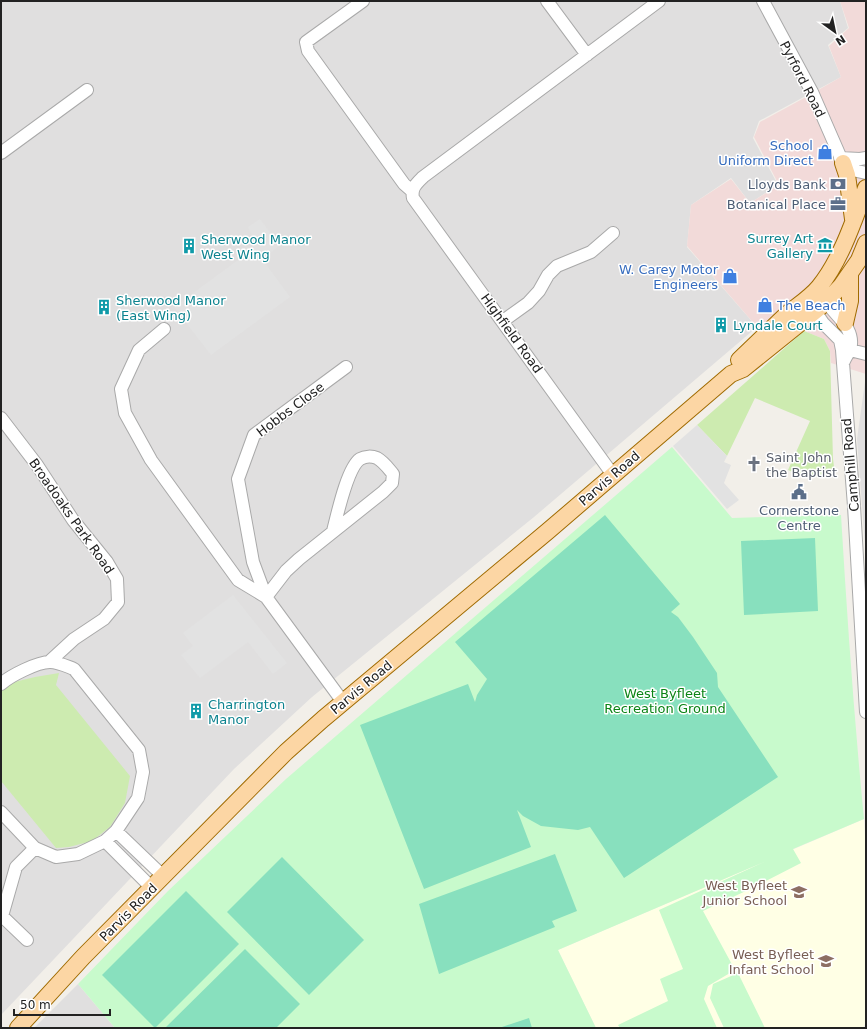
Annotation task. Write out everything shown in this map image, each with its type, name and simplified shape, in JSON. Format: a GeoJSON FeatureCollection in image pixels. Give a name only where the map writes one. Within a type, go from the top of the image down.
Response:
{"type":"FeatureCollection","features":[{"type":"Feature","properties":{"kind":"main road"},"geometry":{"type":"LineString","coordinates":[[842,161],[847,175],[854,221]]}},
{"type":"Feature","properties":{"kind":"main road"},"geometry":{"type":"LineString","coordinates":[[816,300],[854,221],[866,188]]}},
{"type":"Feature","properties":{"kind":"main road"},"geometry":{"type":"LineString","coordinates":[[816,300],[841,286],[859,260],[866,243]]}},
{"type":"Feature","properties":{"kind":"main road"},"geometry":{"type":"LineString","coordinates":[[845,323],[850,301],[850,273]]}},
{"type":"Feature","properties":{"kind":"main road","name":"Parvis Road"},"geometry":{"type":"LineString","coordinates":[[18,1028],[83,958],[286,752],[343,702],[443,620],[731,374],[743,368],[816,300]]}},
{"type":"Feature","properties":{"kind":"street","name":"Highfield Road"},"geometry":{"type":"LineString","coordinates":[[363,1],[306,42],[308,51],[404,184],[412,192],[413,198],[613,475]]}},
{"type":"Feature","properties":{"kind":"street"},"geometry":{"type":"LineString","coordinates":[[547,1],[586,55]]}},
{"type":"Feature","properties":{"kind":"street"},"geometry":{"type":"LineString","coordinates":[[412,192],[414,186],[423,177],[659,1]]}},
{"type":"Feature","properties":{"kind":"street","name":"Pyrford Road"},"geometry":{"type":"LineString","coordinates":[[763,1],[812,92],[842,161]]}},
{"type":"Feature","properties":{"kind":"street"},"geometry":{"type":"LineString","coordinates":[[1,153],[87,90]]}},
{"type":"Feature","properties":{"kind":"street"},"geometry":{"type":"LineString","coordinates":[[842,161],[866,158]]}},
{"type":"Feature","properties":{"kind":"street"},"geometry":{"type":"LineString","coordinates":[[842,161],[857,171],[866,173]]}},
{"type":"Feature","properties":{"kind":"street"},"geometry":{"type":"LineString","coordinates":[[503,321],[528,303],[539,291],[548,275],[557,266],[591,252],[613,233]]}},
{"type":"Feature","properties":{"kind":"street"},"geometry":{"type":"LineString","coordinates":[[816,300],[845,323],[850,333],[850,350],[843,362]]}},
{"type":"Feature","properties":{"kind":"street","name":"Camphill Road"},"geometry":{"type":"LineString","coordinates":[[816,300],[823,323],[840,340],[843,362],[865,650],[866,712]]}},
{"type":"Feature","properties":{"kind":"street"},"geometry":{"type":"LineString","coordinates":[[164,329],[139,350],[121,389],[125,413],[150,460],[238,580],[266,598],[286,572],[392,483],[393,474],[386,465],[377,458],[368,456],[359,460],[352,469],[333,532]]}},
{"type":"Feature","properties":{"kind":"street"},"geometry":{"type":"LineString","coordinates":[[850,350],[866,354]]}},
{"type":"Feature","properties":{"kind":"street","name":"Hobbs Close"},"geometry":{"type":"LineString","coordinates":[[343,702],[266,598],[253,562],[238,479],[254,435],[346,367]]}},
{"type":"Feature","properties":{"kind":"street","name":"Broadoaks Park Road"},"geometry":{"type":"LineString","coordinates":[[1,418],[38,465],[73,520],[106,562],[117,579],[118,602],[104,619],[74,639],[49,662],[9,677],[1,684]]}},
{"type":"Feature","properties":{"kind":"street"},"geometry":{"type":"LineString","coordinates":[[1,812],[35,848],[56,857],[78,854],[105,841],[116,831],[138,798],[143,772],[139,750],[74,669],[49,662]]}},
{"type":"Feature","properties":{"kind":"street"},"geometry":{"type":"LineString","coordinates":[[116,831],[158,882]]}},
{"type":"Feature","properties":{"kind":"street"},"geometry":{"type":"LineString","coordinates":[[105,841],[158,882]]}},
{"type":"Feature","properties":{"kind":"street"},"geometry":{"type":"LineString","coordinates":[[27,940],[2,915],[16,867],[35,848]]}},
{"type":"Feature","properties":{"kind":"shaded area"},"geometry":{"type":"Polygon","coordinates":[[[1,1],[840,1],[848,28],[828,45],[841,77],[759,121],[753,138],[778,185],[750,203],[731,178],[691,205],[687,247],[757,327],[534,517],[312,697],[234,769],[1,1015],[1,1]]]}},
{"type":"Feature","properties":{"kind":"shaded area"},"geometry":{"type":"Polygon","coordinates":[[[840,1],[866,1],[866,374],[831,363],[830,351],[824,339],[804,331],[757,327],[687,246],[691,205],[731,179],[750,203],[779,185],[754,137],[760,122],[841,77],[829,46],[849,28],[840,1]]]}},
{"type":"Feature","properties":{"kind":"shaded area"},"geometry":{"type":"Polygon","coordinates":[[[260,219],[271,234],[283,243],[262,259],[290,297],[211,355],[174,307],[249,252],[253,245],[253,237],[248,227],[260,219]]]}},
{"type":"Feature","properties":{"kind":"shaded area"},"geometry":{"type":"Polygon","coordinates":[[[866,382],[866,559],[857,439],[866,382]]]}},
{"type":"Feature","properties":{"kind":"shaded area"},"geometry":{"type":"Polygon","coordinates":[[[697,425],[727,456],[724,462],[731,465],[724,483],[739,500],[727,509],[673,446],[697,425]]]}},
{"type":"Feature","properties":{"kind":"shaded area"},"geometry":{"type":"Polygon","coordinates":[[[233,595],[287,663],[273,674],[248,642],[200,678],[181,655],[193,646],[183,633],[233,595]]]}},
{"type":"Feature","properties":{"kind":"shaded area"},"geometry":{"type":"Polygon","coordinates":[[[864,819],[866,856],[866,1022],[863,1028],[596,1028],[558,950],[864,819]]]}},
{"type":"Feature","properties":{"kind":"shaded area"},"geometry":{"type":"Polygon","coordinates":[[[78,984],[115,1028],[34,1028],[78,984]]]}},
{"type":"Feature","properties":{"kind":"green space"},"geometry":{"type":"Polygon","coordinates":[[[804,331],[824,339],[830,351],[833,459],[835,474],[804,477],[788,470],[810,421],[755,398],[727,456],[697,425],[804,331]]]}},
{"type":"Feature","properties":{"kind":"green space","name":"West Byfleet Recreation Ground"},"geometry":{"type":"Polygon","coordinates":[[[672,447],[732,518],[841,515],[851,667],[864,819],[793,849],[801,863],[703,911],[735,970],[708,986],[704,999],[717,1028],[620,1028],[618,1025],[668,1001],[660,979],[683,969],[659,910],[764,862],[558,950],[596,1028],[115,1028],[78,984],[168,891],[286,779],[672,447]]]}},
{"type":"Feature","properties":{"kind":"green space"},"geometry":{"type":"Polygon","coordinates":[[[605,515],[680,604],[671,612],[678,617],[717,673],[718,687],[778,777],[624,878],[590,827],[578,830],[541,826],[523,816],[517,810],[531,847],[424,889],[360,725],[468,684],[475,702],[477,695],[487,679],[455,642],[605,515]]]}},
{"type":"Feature","properties":{"kind":"green space"},"geometry":{"type":"Polygon","coordinates":[[[815,538],[818,611],[744,615],[741,541],[815,538]]]}},
{"type":"Feature","properties":{"kind":"green space"},"geometry":{"type":"Polygon","coordinates":[[[59,673],[56,685],[130,776],[125,803],[110,827],[92,841],[69,847],[56,848],[1,781],[1,691],[10,683],[59,673]]]}},
{"type":"Feature","properties":{"kind":"green space"},"geometry":{"type":"Polygon","coordinates":[[[555,854],[577,911],[552,921],[555,927],[439,974],[419,904],[555,854]]]}},
{"type":"Feature","properties":{"kind":"green space"},"geometry":{"type":"Polygon","coordinates":[[[282,857],[364,940],[309,995],[227,912],[282,857]]]}},
{"type":"Feature","properties":{"kind":"green space"},"geometry":{"type":"Polygon","coordinates":[[[186,891],[239,944],[155,1028],[102,975],[186,891]]]}},
{"type":"Feature","properties":{"kind":"green space"},"geometry":{"type":"Polygon","coordinates":[[[245,949],[300,1004],[276,1028],[165,1028],[245,949]]]}},
{"type":"Feature","properties":{"kind":"green space"},"geometry":{"type":"Polygon","coordinates":[[[738,973],[765,1028],[724,1028],[710,998],[713,984],[738,973]]]}},
{"type":"Feature","properties":{"kind":"green space"},"geometry":{"type":"Polygon","coordinates":[[[529,1018],[532,1028],[499,1028],[529,1018]]]}},
{"type":"Feature","properties":{"kind":"place","name":"School Uniform Direct"},"geometry":{"type":"Point","coordinates":[825,152]}},
{"type":"Feature","properties":{"kind":"place","name":"Lloyds Bank"},"geometry":{"type":"Point","coordinates":[838,184]}},
{"type":"Feature","properties":{"kind":"place","name":"Botanical Place"},"geometry":{"type":"Point","coordinates":[838,204]}},
{"type":"Feature","properties":{"kind":"place","name":"Surrey Art Gallery"},"geometry":{"type":"Point","coordinates":[825,245]}},
{"type":"Feature","properties":{"kind":"place","name":"Sherwood Manor West Wing"},"geometry":{"type":"Point","coordinates":[189,246]}},
{"type":"Feature","properties":{"kind":"place","name":"W. Carey Motor Engineers"},"geometry":{"type":"Point","coordinates":[730,276]}},
{"type":"Feature","properties":{"kind":"place","name":"The Beach"},"geometry":{"type":"Point","coordinates":[765,305]}},
{"type":"Feature","properties":{"kind":"place","name":"Sherwood Manor (East Wing)"},"geometry":{"type":"Point","coordinates":[104,307]}},
{"type":"Feature","properties":{"kind":"place","name":"Lyndale Court"},"geometry":{"type":"Point","coordinates":[721,325]}},
{"type":"Feature","properties":{"kind":"place","name":"Saint John the Baptist"},"geometry":{"type":"Point","coordinates":[754,464]}},
{"type":"Feature","properties":{"kind":"place","name":"Cornerstone Centre"},"geometry":{"type":"Point","coordinates":[799,492]}},
{"type":"Feature","properties":{"kind":"place","name":"Charrington Manor"},"geometry":{"type":"Point","coordinates":[196,711]}},
{"type":"Feature","properties":{"kind":"place","name":"West Byfleet Junior School"},"geometry":{"type":"Point","coordinates":[799,892]}},
{"type":"Feature","properties":{"kind":"place","name":"West Byfleet Infant School"},"geometry":{"type":"Point","coordinates":[826,961]}}]}
